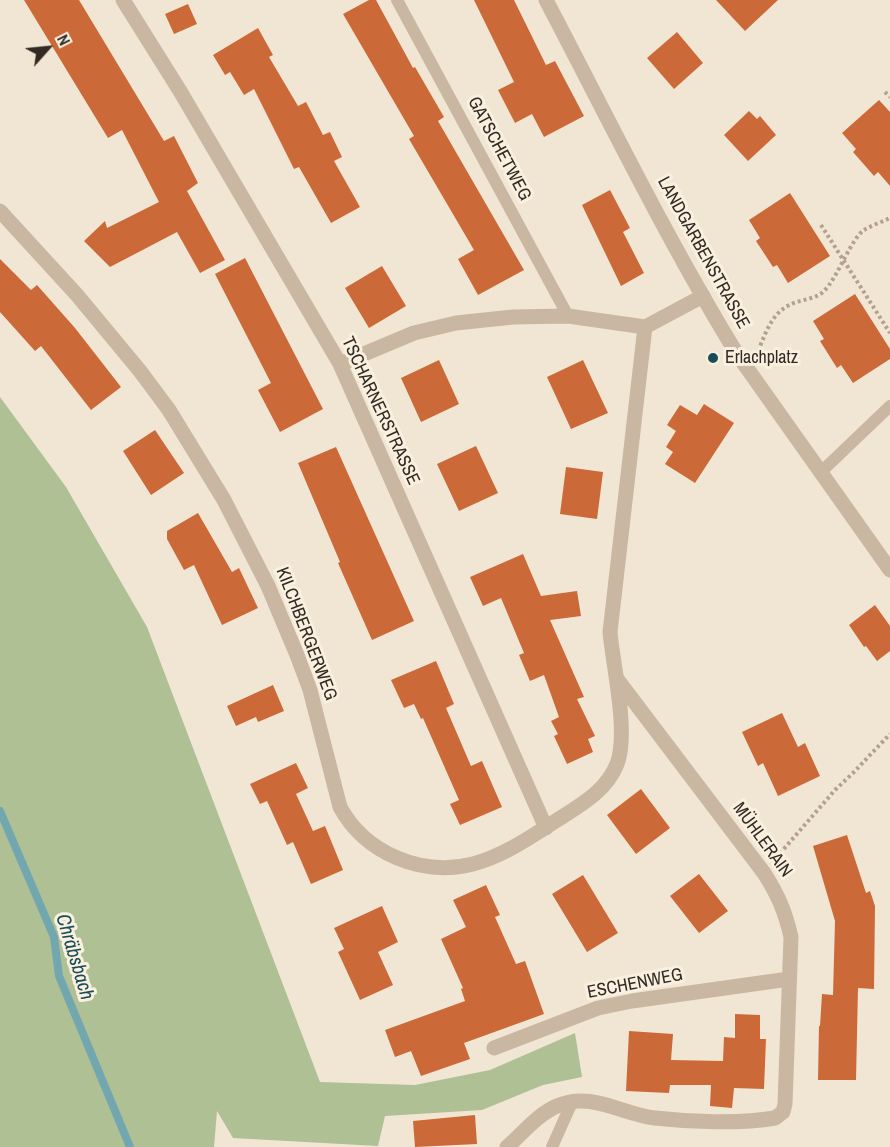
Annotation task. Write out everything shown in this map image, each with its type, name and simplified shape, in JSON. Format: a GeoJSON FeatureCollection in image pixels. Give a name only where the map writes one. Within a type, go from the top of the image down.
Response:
{"type":"FeatureCollection","features":[{"type":"Feature","properties":{"kind":"street","name":"TSCHARNERSTRASSE"},"geometry":{"type":"LineString","coordinates":[[123,0],[180,91],[340,364],[546,828]]}},
{"type":"Feature","properties":{"kind":"street","name":"LANDGARBENSTRASSE"},"geometry":{"type":"LineString","coordinates":[[546,0],[703,296],[749,370],[890,570]]}},
{"type":"Feature","properties":{"kind":"street","name":"KILCHBERGERWEG"},"geometry":{"type":"LineString","coordinates":[[0,211],[77,295],[140,371],[169,410],[224,500],[268,586],[297,655],[310,690],[340,807],[360,835],[389,856],[411,863],[457,866],[492,858],[546,828],[601,790],[613,774],[621,743],[616,679]]}},
{"type":"Feature","properties":{"kind":"street"},"geometry":{"type":"LineString","coordinates":[[340,364],[414,333],[456,322],[513,317],[568,316],[645,327],[703,296]]}},
{"type":"Feature","properties":{"kind":"street"},"geometry":{"type":"LineString","coordinates":[[616,679],[610,632],[645,327]]}},
{"type":"Feature","properties":{"kind":"street","name":"MÜHLERAIN"},"geometry":{"type":"LineString","coordinates":[[573,1100],[588,1100],[651,1118],[689,1121],[775,1118],[783,1112],[785,1104],[791,937],[786,914],[764,873],[616,679]]}},
{"type":"Feature","properties":{"kind":"street","name":"ESCHENWEG"},"geometry":{"type":"LineString","coordinates":[[494,1048],[597,1008],[632,1000],[789,979]]}},
{"type":"Feature","properties":{"kind":"street"},"geometry":{"type":"LineString","coordinates":[[507,1147],[555,1106],[573,1100]]}},
{"type":"Feature","properties":{"kind":"lane","name":"GATSCHETWEG"},"geometry":{"type":"LineString","coordinates":[[397,0],[568,316]]}},
{"type":"Feature","properties":{"kind":"lane"},"geometry":{"type":"LineString","coordinates":[[821,472],[890,406]]}},
{"type":"Feature","properties":{"kind":"lane"},"geometry":{"type":"LineString","coordinates":[[552,1147],[573,1100]]}},
{"type":"Feature","properties":{"kind":"path"},"geometry":{"type":"LineString","coordinates":[[885,92],[890,97]]}},
{"type":"Feature","properties":{"kind":"path"},"geometry":{"type":"LineString","coordinates":[[749,370],[773,318],[779,311],[790,304],[824,291],[861,232],[890,218]]}},
{"type":"Feature","properties":{"kind":"path"},"geometry":{"type":"LineString","coordinates":[[821,225],[890,333]]}},
{"type":"Feature","properties":{"kind":"path"},"geometry":{"type":"LineString","coordinates":[[764,873],[835,790],[890,734]]}},
{"type":"Feature","properties":{"kind":"green space"},"geometry":{"type":"Polygon","coordinates":[[[0,397],[66,487],[147,627],[320,1082],[415,1085],[490,1070],[575,1033],[582,1077],[543,1085],[482,1110],[385,1116],[378,1146],[233,1138],[217,1111],[214,1147],[0,1147],[0,397]]]}},
{"type":"Feature","properties":{"kind":"building"},"geometry":{"type":"Polygon","coordinates":[[[24,0],[79,0],[164,141],[174,136],[198,183],[187,191],[225,260],[200,273],[177,232],[110,267],[84,241],[105,221],[107,228],[159,202],[122,130],[108,138],[24,0]]]}},
{"type":"Feature","properties":{"kind":"building"},"geometry":{"type":"Polygon","coordinates":[[[369,0],[376,0],[413,68],[415,67],[444,117],[438,121],[524,270],[478,295],[458,259],[474,250],[409,139],[414,136],[343,14],[369,0]]]}},
{"type":"Feature","properties":{"kind":"building"},"geometry":{"type":"Polygon","coordinates":[[[474,0],[514,0],[546,65],[555,61],[584,116],[544,137],[532,114],[515,123],[498,90],[514,82],[474,0]]]}},
{"type":"Feature","properties":{"kind":"building"},"geometry":{"type":"Polygon","coordinates":[[[716,0],[778,0],[745,31],[716,0]]]}},
{"type":"Feature","properties":{"kind":"building"},"geometry":{"type":"Polygon","coordinates":[[[188,4],[197,24],[174,34],[165,14],[188,4]]]}},
{"type":"Feature","properties":{"kind":"building"},"geometry":{"type":"Polygon","coordinates":[[[258,28],[273,55],[269,57],[298,106],[306,102],[323,135],[330,132],[342,157],[334,161],[360,207],[331,223],[299,167],[294,169],[254,89],[244,95],[230,72],[225,75],[213,55],[258,28]]]}},
{"type":"Feature","properties":{"kind":"building"},"geometry":{"type":"Polygon","coordinates":[[[677,32],[703,63],[674,89],[647,58],[677,32]]]}},
{"type":"Feature","properties":{"kind":"building"},"geometry":{"type":"Polygon","coordinates":[[[879,100],[890,112],[890,186],[878,172],[874,176],[853,152],[856,149],[842,133],[879,100]]]}},
{"type":"Feature","properties":{"kind":"building"},"geometry":{"type":"Polygon","coordinates":[[[749,111],[757,119],[760,116],[776,135],[748,161],[724,135],[749,111]]]}},
{"type":"Feature","properties":{"kind":"building"},"geometry":{"type":"Polygon","coordinates":[[[610,190],[630,228],[623,232],[644,273],[621,286],[582,205],[610,190]]]}},
{"type":"Feature","properties":{"kind":"building"},"geometry":{"type":"Polygon","coordinates":[[[790,193],[830,256],[788,283],[777,265],[773,267],[756,241],[760,238],[749,220],[790,193]]]}},
{"type":"Feature","properties":{"kind":"building"},"geometry":{"type":"Polygon","coordinates":[[[245,258],[323,409],[280,432],[258,390],[271,383],[215,274],[245,258]]]}},
{"type":"Feature","properties":{"kind":"building"},"geometry":{"type":"Polygon","coordinates":[[[0,259],[31,290],[37,285],[75,328],[121,387],[91,410],[41,346],[35,351],[0,312],[0,259]]]}},
{"type":"Feature","properties":{"kind":"building"},"geometry":{"type":"Polygon","coordinates":[[[382,266],[406,306],[369,328],[345,288],[382,266]]]}},
{"type":"Feature","properties":{"kind":"building"},"geometry":{"type":"Polygon","coordinates":[[[855,294],[890,349],[890,359],[853,383],[841,365],[837,368],[820,341],[824,339],[813,321],[855,294]]]}},
{"type":"Feature","properties":{"kind":"building"},"geometry":{"type":"Polygon","coordinates":[[[439,360],[459,404],[421,422],[401,378],[439,360]]]}},
{"type":"Feature","properties":{"kind":"building"},"geometry":{"type":"Polygon","coordinates":[[[583,360],[608,413],[571,429],[547,377],[583,360]]]}},
{"type":"Feature","properties":{"kind":"building"},"geometry":{"type":"Polygon","coordinates":[[[704,404],[734,423],[695,483],[665,464],[673,452],[666,447],[676,431],[667,425],[680,405],[697,415],[704,404]]]}},
{"type":"Feature","properties":{"kind":"building"},"geometry":{"type":"Polygon","coordinates":[[[155,430],[184,473],[151,495],[123,451],[155,430]]]}},
{"type":"Feature","properties":{"kind":"building"},"geometry":{"type":"Polygon","coordinates":[[[476,446],[498,493],[459,511],[437,464],[476,446]]]}},
{"type":"Feature","properties":{"kind":"building"},"geometry":{"type":"Polygon","coordinates":[[[336,447],[414,621],[372,640],[298,463],[336,447]]]}},
{"type":"Feature","properties":{"kind":"building"},"geometry":{"type":"Polygon","coordinates":[[[566,467],[603,472],[597,519],[560,514],[566,467]]]}},
{"type":"Feature","properties":{"kind":"building"},"geometry":{"type":"Polygon","coordinates":[[[198,513],[232,572],[239,568],[258,608],[222,625],[194,565],[184,570],[167,539],[167,531],[198,513]]]}},
{"type":"Feature","properties":{"kind":"building"},"geometry":{"type":"Polygon","coordinates":[[[523,554],[541,596],[577,591],[581,616],[550,620],[584,697],[577,699],[595,736],[588,739],[593,752],[567,764],[554,736],[558,734],[551,721],[559,717],[544,675],[530,681],[519,655],[524,653],[501,598],[483,606],[470,577],[523,554]]]}},
{"type":"Feature","properties":{"kind":"building"},"geometry":{"type":"Polygon","coordinates":[[[875,605],[890,626],[890,651],[877,661],[849,625],[875,605]]]}},
{"type":"Feature","properties":{"kind":"building"},"geometry":{"type":"Polygon","coordinates":[[[436,661],[454,704],[446,708],[471,766],[482,761],[502,807],[460,825],[450,804],[459,800],[423,718],[421,719],[414,704],[404,708],[391,680],[436,661]]]}},
{"type":"Feature","properties":{"kind":"building"},"geometry":{"type":"Polygon","coordinates":[[[273,685],[284,711],[258,722],[256,717],[236,726],[227,706],[273,685]]]}},
{"type":"Feature","properties":{"kind":"building"},"geometry":{"type":"Polygon","coordinates":[[[782,713],[798,747],[805,743],[820,776],[778,796],[763,763],[758,766],[742,732],[782,713]]]}},
{"type":"Feature","properties":{"kind":"building"},"geometry":{"type":"Polygon","coordinates":[[[296,763],[308,788],[296,794],[313,831],[325,826],[343,870],[311,884],[293,842],[287,845],[267,801],[260,804],[250,784],[296,763]]]}},
{"type":"Feature","properties":{"kind":"building"},"geometry":{"type":"Polygon","coordinates":[[[641,789],[670,828],[636,854],[607,815],[641,789]]]}},
{"type":"Feature","properties":{"kind":"building"},"geometry":{"type":"Polygon","coordinates":[[[847,835],[866,893],[870,891],[875,906],[874,989],[858,988],[856,1080],[818,1080],[822,994],[833,995],[835,921],[813,846],[847,835]]]}},
{"type":"Feature","properties":{"kind":"building"},"geometry":{"type":"Polygon","coordinates":[[[699,874],[728,911],[699,933],[670,896],[699,874]]]}},
{"type":"Feature","properties":{"kind":"building"},"geometry":{"type":"Polygon","coordinates":[[[583,875],[618,933],[587,952],[552,894],[583,875]]]}},
{"type":"Feature","properties":{"kind":"building"},"geometry":{"type":"Polygon","coordinates":[[[486,885],[500,915],[495,917],[516,964],[525,961],[544,1014],[464,1043],[470,1059],[421,1076],[411,1051],[395,1057],[385,1030],[465,1001],[461,989],[463,988],[441,939],[466,927],[453,900],[486,885]]]}},
{"type":"Feature","properties":{"kind":"building"},"geometry":{"type":"Polygon","coordinates":[[[382,906],[398,942],[378,952],[393,985],[360,1000],[338,952],[344,949],[334,928],[382,906]]]}},
{"type":"Feature","properties":{"kind":"building"},"geometry":{"type":"Polygon","coordinates":[[[735,1014],[760,1015],[760,1039],[766,1039],[764,1089],[734,1088],[732,1108],[710,1106],[711,1085],[670,1085],[669,1093],[626,1091],[629,1031],[673,1034],[671,1060],[723,1061],[724,1037],[735,1038],[735,1014]]]}},
{"type":"Feature","properties":{"kind":"building"},"geometry":{"type":"Polygon","coordinates":[[[475,1115],[477,1144],[415,1147],[413,1121],[475,1115]]]}},
{"type":"Feature","properties":{"kind":"waterway","name":"Chräbsbach"},"geometry":{"type":"LineString","coordinates":[[0,811],[54,937],[59,976],[130,1147]]}},
{"type":"Feature","properties":{"kind":"place","name":"Erlachplatz"},"geometry":{"type":"Point","coordinates":[713,358]}}]}
